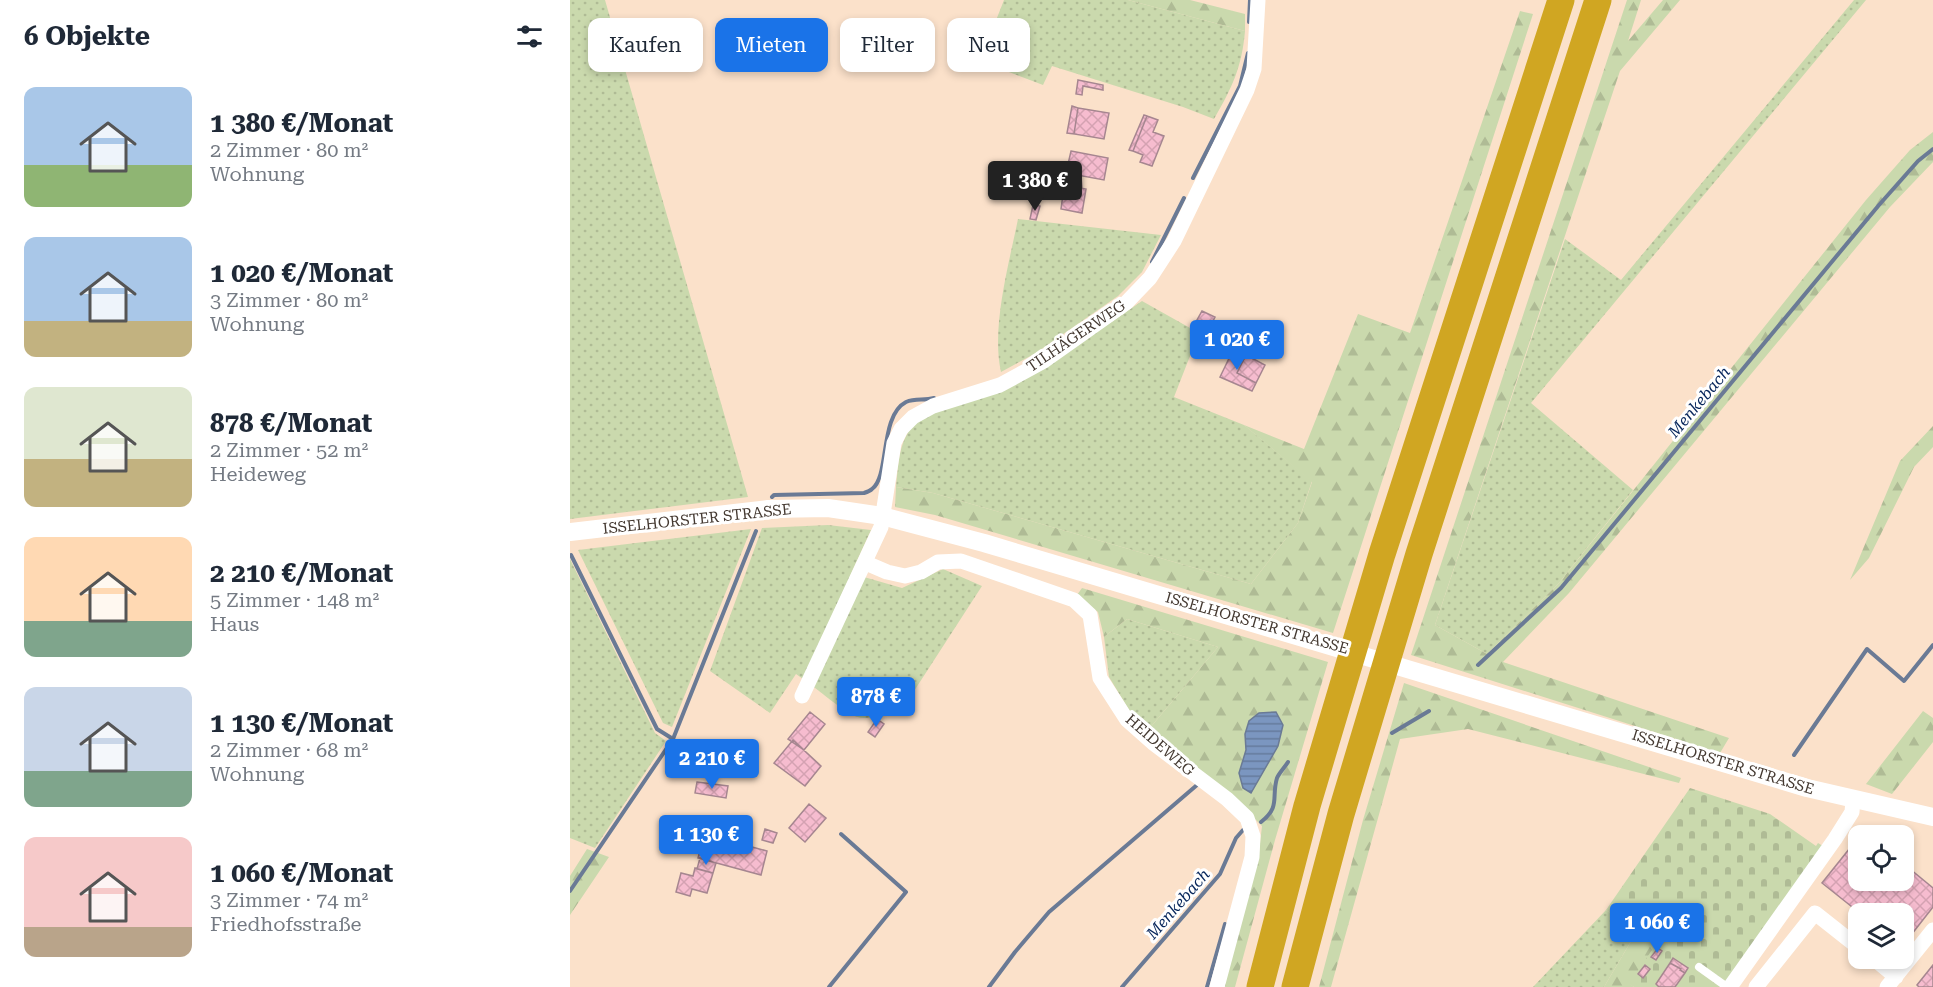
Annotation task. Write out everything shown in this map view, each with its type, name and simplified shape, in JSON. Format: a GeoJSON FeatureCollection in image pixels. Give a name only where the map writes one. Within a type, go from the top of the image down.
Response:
{"type":"FeatureCollection","features":[{"type":"Feature","properties":{"kind":"highway"},"geometry":{"type":"LineString","coordinates":[[1260,987],[1307,806],[1383,554],[1562,0]]}},
{"type":"Feature","properties":{"kind":"highway"},"geometry":{"type":"LineString","coordinates":[[1295,987],[1341,814],[1419,554],[1599,0]]}},
{"type":"Feature","properties":{"kind":"street","name":"TILHÄGERWEG"},"geometry":{"type":"LineString","coordinates":[[882,516],[894,443],[901,429],[914,417],[933,406],[1000,385],[1044,361],[1126,303],[1150,278],[1174,241],[1247,90],[1254,69],[1258,0]]}},
{"type":"Feature","properties":{"kind":"street","name":"ISSELHORSTER STRASSE"},"geometry":{"type":"LineString","coordinates":[[570,532],[768,509],[828,508],[882,516],[952,533],[1853,800],[1933,817]]}},
{"type":"Feature","properties":{"kind":"street"},"geometry":{"type":"LineString","coordinates":[[802,696],[866,563],[881,527],[882,516]]}},
{"type":"Feature","properties":{"kind":"street","name":"HEIDEWEG"},"geometry":{"type":"LineString","coordinates":[[866,563],[905,576],[921,572],[939,562],[961,561],[1074,600],[1090,615],[1100,678],[1127,720],[1153,743],[1227,799],[1247,818],[1253,836],[1252,857],[1217,987]]}},
{"type":"Feature","properties":{"kind":"street"},"geometry":{"type":"LineString","coordinates":[[1729,987],[1835,840],[1852,812],[1853,800]]}},
{"type":"Feature","properties":{"kind":"street"},"geometry":{"type":"LineString","coordinates":[[1756,987],[1815,913],[1848,939]]}},
{"type":"Feature","properties":{"kind":"street"},"geometry":{"type":"LineString","coordinates":[[1881,969],[1891,984],[1933,931]]}},
{"type":"Feature","properties":{"kind":"lane"},"geometry":{"type":"LineString","coordinates":[[1699,968],[1729,987]]}},
{"type":"Feature","properties":{"kind":"green space"},"geometry":{"type":"Polygon","coordinates":[[[570,0],[605,0],[610,18],[588,18],[588,72],[626,72],[748,497],[570,519],[570,0]]]}},
{"type":"Feature","properties":{"kind":"green space"},"geometry":{"type":"Polygon","coordinates":[[[1004,0],[1128,0],[1245,31],[1244,44],[1231,87],[1214,119],[1052,66],[1043,85],[1009,72],[1030,72],[1030,18],[997,18],[1004,0]]]}},
{"type":"Feature","properties":{"kind":"green space"},"geometry":{"type":"Polygon","coordinates":[[[1128,0],[1190,0],[1245,14],[1245,31],[1128,0]]]}},
{"type":"Feature","properties":{"kind":"green space"},"geometry":{"type":"Polygon","coordinates":[[[1627,0],[1641,0],[1628,41],[1663,0],[1680,0],[1620,71],[1435,625],[1487,654],[1559,583],[1866,200],[1910,150],[1933,132],[1933,162],[1890,207],[1569,593],[1503,662],[1729,738],[1720,753],[1411,655],[1627,0]]]}},
{"type":"Feature","properties":{"kind":"green space"},"geometry":{"type":"Polygon","coordinates":[[[1854,0],[1866,0],[1531,403],[1633,490],[1559,583],[1487,654],[1435,625],[1565,239],[1621,280],[1854,0]]]}},
{"type":"Feature","properties":{"kind":"green space"},"geometry":{"type":"Polygon","coordinates":[[[1520,11],[1533,14],[1333,633],[935,515],[895,507],[896,487],[933,493],[1251,584],[1298,523],[1312,482],[1244,425],[1304,449],[1358,314],[1410,333],[1520,11]]]}},
{"type":"Feature","properties":{"kind":"green space"},"geometry":{"type":"Polygon","coordinates":[[[1018,219],[1161,235],[1142,272],[1118,296],[1036,353],[1001,372],[998,354],[1000,316],[1018,219]]]}},
{"type":"Feature","properties":{"kind":"green space"},"geometry":{"type":"Polygon","coordinates":[[[1142,301],[1199,333],[1174,397],[1244,425],[1312,481],[1298,523],[1251,584],[933,493],[896,487],[903,444],[917,420],[1046,366],[1142,301]]]}},
{"type":"Feature","properties":{"kind":"green space"},"geometry":{"type":"Polygon","coordinates":[[[1933,426],[1933,447],[1914,467],[1869,558],[1850,580],[1900,461],[1933,426]]]}},
{"type":"Feature","properties":{"kind":"green space"},"geometry":{"type":"Polygon","coordinates":[[[828,525],[871,530],[803,679],[796,674],[770,713],[710,671],[762,528],[828,525]]]}},
{"type":"Feature","properties":{"kind":"green space"},"geometry":{"type":"Polygon","coordinates":[[[751,529],[672,727],[663,723],[578,550],[751,529]]]}},
{"type":"Feature","properties":{"kind":"green space"},"geometry":{"type":"Polygon","coordinates":[[[570,559],[655,733],[666,741],[595,848],[570,838],[570,559]]]}},
{"type":"Feature","properties":{"kind":"green space"},"geometry":{"type":"Polygon","coordinates":[[[943,569],[982,586],[905,705],[874,717],[858,717],[811,685],[864,577],[902,588],[943,569]]]}},
{"type":"Feature","properties":{"kind":"green space"},"geometry":{"type":"Polygon","coordinates":[[[1082,588],[1328,662],[1275,840],[1235,987],[1222,987],[1258,861],[1262,826],[1149,729],[1218,647],[1127,619],[1104,637],[1098,612],[1077,595],[1082,588]]]}},
{"type":"Feature","properties":{"kind":"green space"},"geometry":{"type":"Polygon","coordinates":[[[1127,619],[1218,647],[1149,729],[1132,715],[1109,677],[1104,637],[1127,619]]]}},
{"type":"Feature","properties":{"kind":"green space"},"geometry":{"type":"Polygon","coordinates":[[[1404,683],[1681,778],[1679,783],[1468,729],[1400,739],[1331,987],[1319,987],[1363,820],[1404,683]]]}},
{"type":"Feature","properties":{"kind":"green space"},"geometry":{"type":"Polygon","coordinates":[[[1923,711],[1933,718],[1933,742],[1892,794],[1866,784],[1923,711]]]}},
{"type":"Feature","properties":{"kind":"green space"},"geometry":{"type":"Polygon","coordinates":[[[1690,788],[1770,814],[1816,846],[1818,843],[1831,851],[1735,987],[1634,987],[1629,984],[1656,944],[1606,910],[1690,788]]]}},
{"type":"Feature","properties":{"kind":"green space"},"geometry":{"type":"Polygon","coordinates":[[[587,849],[609,857],[570,915],[570,876],[587,849]]]}},
{"type":"Feature","properties":{"kind":"green space"},"geometry":{"type":"Polygon","coordinates":[[[1606,910],[1637,931],[1604,987],[1533,987],[1606,910]]]}},
{"type":"Feature","properties":{"kind":"green space"},"geometry":{"type":"Polygon","coordinates":[[[1637,931],[1657,944],[1630,984],[1634,987],[1604,987],[1637,931]]]}},
{"type":"Feature","properties":{"kind":"water"},"geometry":{"type":"Polygon","coordinates":[[[1276,712],[1283,725],[1278,746],[1251,793],[1243,788],[1239,773],[1246,750],[1245,734],[1249,721],[1259,713],[1276,712]]]}},
{"type":"Feature","properties":{"kind":"building"},"geometry":{"type":"Polygon","coordinates":[[[1078,80],[1103,85],[1103,90],[1083,86],[1082,95],[1076,94],[1078,80]]]}},
{"type":"Feature","properties":{"kind":"building"},"geometry":{"type":"Polygon","coordinates":[[[1072,106],[1078,108],[1074,134],[1067,133],[1072,106]]]}},
{"type":"Feature","properties":{"kind":"building"},"geometry":{"type":"Polygon","coordinates":[[[1078,108],[1109,113],[1104,139],[1074,134],[1078,108]]]}},
{"type":"Feature","properties":{"kind":"building"},"geometry":{"type":"Polygon","coordinates":[[[1144,115],[1147,116],[1133,151],[1129,150],[1144,115]]]}},
{"type":"Feature","properties":{"kind":"building"},"geometry":{"type":"Polygon","coordinates":[[[1147,116],[1158,120],[1153,132],[1164,136],[1152,166],[1140,162],[1143,155],[1133,151],[1147,116]]]}},
{"type":"Feature","properties":{"kind":"building"},"geometry":{"type":"Polygon","coordinates":[[[1071,151],[1108,158],[1104,180],[1066,173],[1071,151]]]}},
{"type":"Feature","properties":{"kind":"building"},"geometry":{"type":"Polygon","coordinates":[[[1066,173],[1077,175],[1075,187],[1086,189],[1082,213],[1061,209],[1066,173]]]}},
{"type":"Feature","properties":{"kind":"building"},"geometry":{"type":"Polygon","coordinates":[[[1077,175],[1081,176],[1082,188],[1075,187],[1077,175]]]}},
{"type":"Feature","properties":{"kind":"building"},"geometry":{"type":"Polygon","coordinates":[[[1033,205],[1040,206],[1036,220],[1030,219],[1033,205]]]}},
{"type":"Feature","properties":{"kind":"building"},"geometry":{"type":"Polygon","coordinates":[[[1202,311],[1215,317],[1210,327],[1197,320],[1202,311]]]}},
{"type":"Feature","properties":{"kind":"building"},"geometry":{"type":"Polygon","coordinates":[[[1266,343],[1274,347],[1269,356],[1262,352],[1266,343]]]}},
{"type":"Feature","properties":{"kind":"building"},"geometry":{"type":"Polygon","coordinates":[[[1234,348],[1246,355],[1237,373],[1256,383],[1252,391],[1220,377],[1234,348]]]}},
{"type":"Feature","properties":{"kind":"building"},"geometry":{"type":"Polygon","coordinates":[[[1246,355],[1265,365],[1256,383],[1237,373],[1246,355]]]}},
{"type":"Feature","properties":{"kind":"building"},"geometry":{"type":"Polygon","coordinates":[[[810,712],[825,724],[804,750],[788,739],[810,712]]]}},
{"type":"Feature","properties":{"kind":"building"},"geometry":{"type":"Polygon","coordinates":[[[877,719],[884,724],[875,737],[868,732],[877,719]]]}},
{"type":"Feature","properties":{"kind":"building"},"geometry":{"type":"Polygon","coordinates":[[[793,740],[821,766],[805,786],[774,763],[793,740]]]}},
{"type":"Feature","properties":{"kind":"building"},"geometry":{"type":"Polygon","coordinates":[[[697,782],[728,786],[726,798],[695,793],[697,782]]]}},
{"type":"Feature","properties":{"kind":"building"},"geometry":{"type":"Polygon","coordinates":[[[809,804],[826,818],[805,842],[789,828],[809,804]]]}},
{"type":"Feature","properties":{"kind":"building"},"geometry":{"type":"Polygon","coordinates":[[[765,829],[777,833],[773,843],[762,840],[765,829]]]}},
{"type":"Feature","properties":{"kind":"building"},"geometry":{"type":"Polygon","coordinates":[[[705,834],[767,851],[761,875],[698,858],[705,834]]]}},
{"type":"Feature","properties":{"kind":"building"},"geometry":{"type":"Polygon","coordinates":[[[1848,850],[1848,891],[1914,891],[1914,872],[1933,888],[1933,907],[1914,931],[1914,903],[1848,904],[1822,883],[1848,850]]]}},
{"type":"Feature","properties":{"kind":"building"},"geometry":{"type":"Polygon","coordinates":[[[700,858],[716,863],[713,873],[697,869],[700,858]]]}},
{"type":"Feature","properties":{"kind":"building"},"geometry":{"type":"Polygon","coordinates":[[[695,868],[713,873],[707,893],[692,889],[690,896],[676,892],[681,873],[693,876],[695,868]]]}},
{"type":"Feature","properties":{"kind":"building"},"geometry":{"type":"Polygon","coordinates":[[[1658,948],[1662,951],[1656,960],[1651,957],[1658,948]]]}},
{"type":"Feature","properties":{"kind":"building"},"geometry":{"type":"Polygon","coordinates":[[[1673,958],[1688,968],[1685,973],[1670,963],[1673,958]]]}},
{"type":"Feature","properties":{"kind":"building"},"geometry":{"type":"Polygon","coordinates":[[[1670,963],[1685,973],[1675,987],[1659,987],[1656,984],[1670,963]]]}},
{"type":"Feature","properties":{"kind":"building"},"geometry":{"type":"Polygon","coordinates":[[[1645,965],[1650,969],[1643,978],[1638,974],[1645,965]]]}},
{"type":"Feature","properties":{"kind":"building"},"geometry":{"type":"Polygon","coordinates":[[[1933,965],[1933,987],[1919,987],[1917,985],[1933,965]]]}},
{"type":"Feature","properties":{"kind":"waterway"},"geometry":{"type":"LineString","coordinates":[[1249,22],[1250,0]]}},
{"type":"Feature","properties":{"kind":"waterway"},"geometry":{"type":"LineString","coordinates":[[1193,178],[1240,86],[1248,53]]}},
{"type":"Feature","properties":{"kind":"waterway","name":"Menkebach"},"geometry":{"type":"LineString","coordinates":[[1478,665],[1561,588],[1879,205],[1918,161],[1933,149]]}},
{"type":"Feature","properties":{"kind":"waterway"},"geometry":{"type":"LineString","coordinates":[[1152,262],[1184,198]]}},
{"type":"Feature","properties":{"kind":"waterway"},"geometry":{"type":"LineString","coordinates":[[772,497],[774,495],[864,493],[870,490],[878,482],[888,432],[898,409],[906,402],[934,398]]}},
{"type":"Feature","properties":{"kind":"waterway"},"geometry":{"type":"LineString","coordinates":[[570,891],[673,739],[756,531]]}},
{"type":"Feature","properties":{"kind":"waterway"},"geometry":{"type":"LineString","coordinates":[[571,555],[657,729],[673,739]]}},
{"type":"Feature","properties":{"kind":"waterway"},"geometry":{"type":"LineString","coordinates":[[1794,755],[1867,649],[1904,681],[1933,645]]}},
{"type":"Feature","properties":{"kind":"waterway","name":"Menkebach"},"geometry":{"type":"LineString","coordinates":[[1392,733],[1429,711]]}},
{"type":"Feature","properties":{"kind":"waterway","name":"Menkebach"},"geometry":{"type":"LineString","coordinates":[[1261,822],[1271,811],[1277,778],[1288,762]]}},
{"type":"Feature","properties":{"kind":"waterway"},"geometry":{"type":"LineString","coordinates":[[989,987],[1049,912],[1197,785]]}},
{"type":"Feature","properties":{"kind":"waterway","name":"Menkebach"},"geometry":{"type":"LineString","coordinates":[[1122,987],[1220,874],[1236,838],[1243,830]]}},
{"type":"Feature","properties":{"kind":"waterway"},"geometry":{"type":"LineString","coordinates":[[829,987],[906,892],[841,834]]}},
{"type":"Feature","properties":{"kind":"waterway"},"geometry":{"type":"LineString","coordinates":[[1207,987],[1225,924]]}}]}
